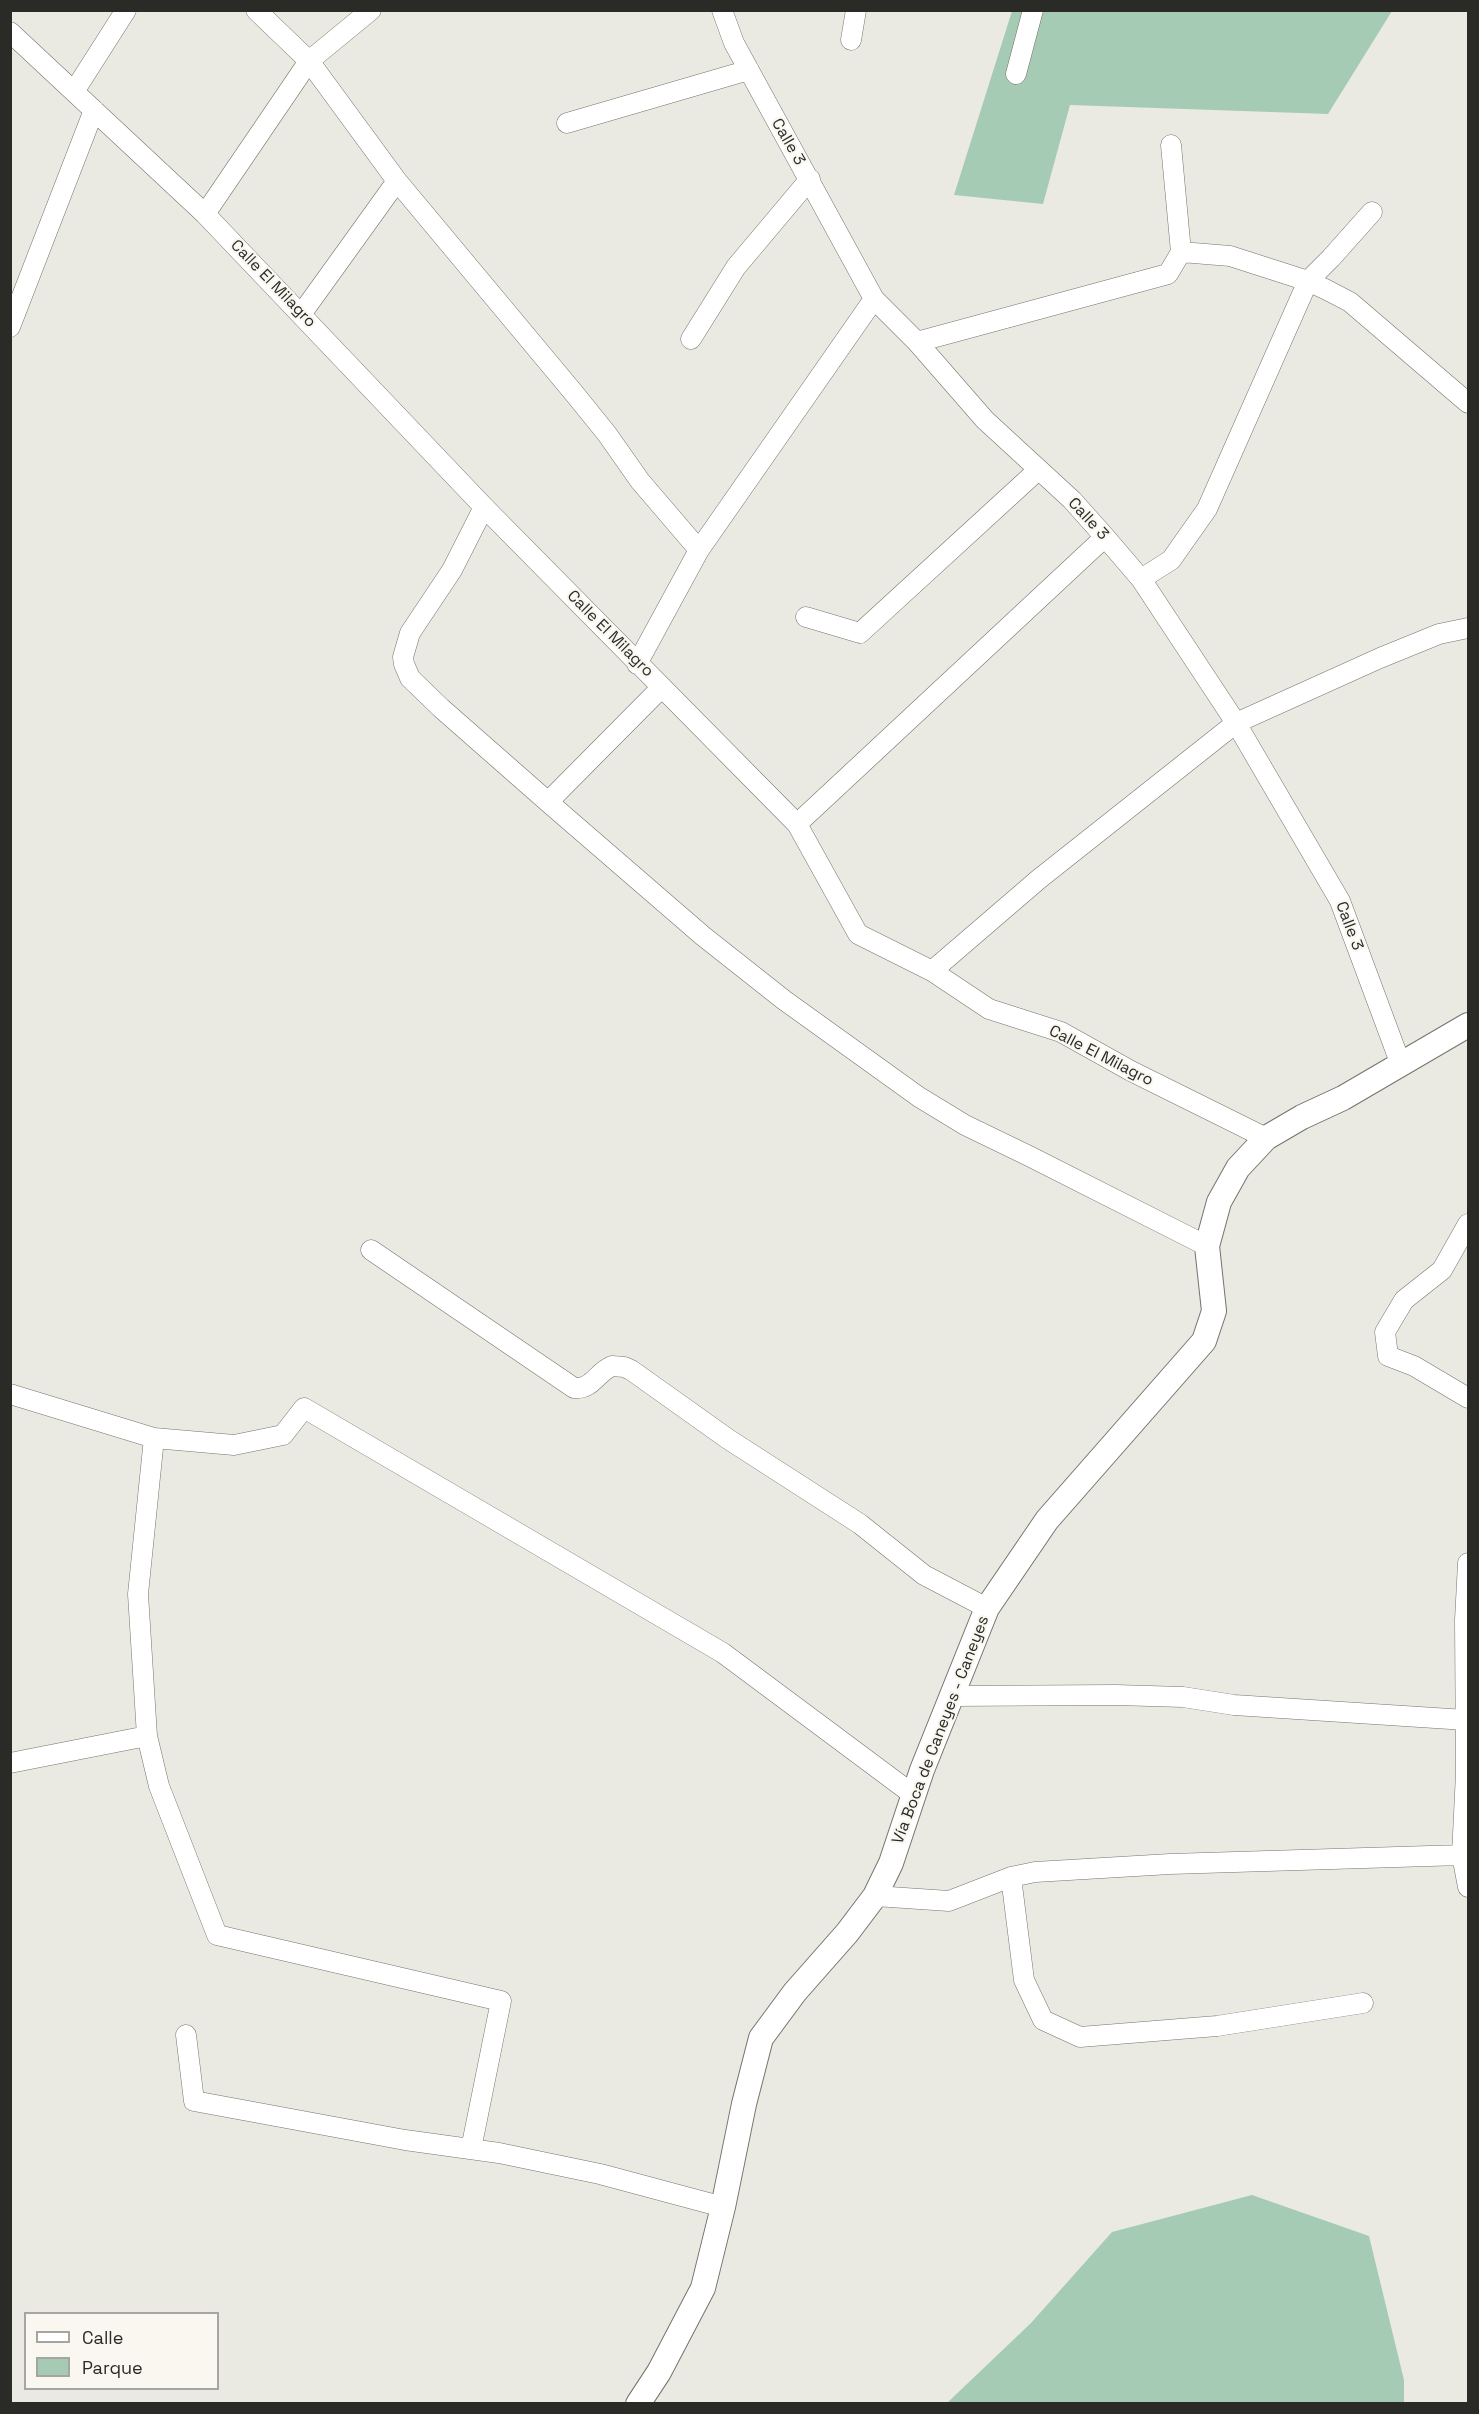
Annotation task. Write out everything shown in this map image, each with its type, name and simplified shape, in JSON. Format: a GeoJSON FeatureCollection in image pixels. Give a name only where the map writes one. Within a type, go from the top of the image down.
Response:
{"type":"FeatureCollection","features":[{"type":"Feature","properties":{"kind":"street"},"geometry":{"type":"LineString","coordinates":[[75,90],[126,10]]}},
{"type":"Feature","properties":{"kind":"street"},"geometry":{"type":"LineString","coordinates":[[256,10],[309,62],[397,181],[573,392],[607,434],[640,481],[699,550]]}},
{"type":"Feature","properties":{"kind":"street"},"geometry":{"type":"LineString","coordinates":[[205,214],[309,62],[371,10]]}},
{"type":"Feature","properties":{"kind":"street","name":"Calle 3"},"geometry":{"type":"LineString","coordinates":[[722,10],[734,43],[874,299],[917,342],[985,420],[1071,500],[1141,579],[1236,723],[1340,901],[1401,1065]]}},
{"type":"Feature","properties":{"kind":"street"},"geometry":{"type":"LineString","coordinates":[[851,40],[856,10]]}},
{"type":"Feature","properties":{"kind":"street"},"geometry":{"type":"LineString","coordinates":[[1016,74],[1033,10]]}},
{"type":"Feature","properties":{"kind":"street","name":"Calle El Milagro"},"geometry":{"type":"LineString","coordinates":[[10,32],[75,90],[205,214],[302,313],[484,507],[797,824],[858,934],[932,971],[989,1009],[1061,1032],[1140,1076],[1266,1138]]}},
{"type":"Feature","properties":{"kind":"street"},"geometry":{"type":"LineString","coordinates":[[567,123],[749,70]]}},
{"type":"Feature","properties":{"kind":"street"},"geometry":{"type":"LineString","coordinates":[[10,327],[94,110]]}},
{"type":"Feature","properties":{"kind":"street"},"geometry":{"type":"LineString","coordinates":[[917,342],[1168,274],[1181,252],[1171,145]]}},
{"type":"Feature","properties":{"kind":"street"},"geometry":{"type":"LineString","coordinates":[[691,339],[736,267],[810,179]]}},
{"type":"Feature","properties":{"kind":"street"},"geometry":{"type":"LineString","coordinates":[[302,313],[397,181]]}},
{"type":"Feature","properties":{"kind":"street"},"geometry":{"type":"LineString","coordinates":[[1141,579],[1171,560],[1207,508],[1308,281],[1372,212]]}},
{"type":"Feature","properties":{"kind":"street"},"geometry":{"type":"LineString","coordinates":[[1181,252],[1230,256],[1308,281],[1350,302],[1468,403]]}},
{"type":"Feature","properties":{"kind":"street"},"geometry":{"type":"LineString","coordinates":[[637,664],[699,550],[874,299]]}},
{"type":"Feature","properties":{"kind":"street"},"geometry":{"type":"LineString","coordinates":[[806,617],[860,633],[1038,470]]}},
{"type":"Feature","properties":{"kind":"street"},"geometry":{"type":"LineString","coordinates":[[484,507],[452,570],[410,633],[404,649],[404,664],[410,678],[548,802],[712,943],[784,1000],[919,1097],[964,1125],[1207,1246]]}},
{"type":"Feature","properties":{"kind":"street"},"geometry":{"type":"LineString","coordinates":[[797,824],[1105,537]]}},
{"type":"Feature","properties":{"kind":"street"},"geometry":{"type":"LineString","coordinates":[[932,971],[1039,879],[1236,723],[1305,690],[1439,634],[1468,628]]}},
{"type":"Feature","properties":{"kind":"street"},"geometry":{"type":"LineString","coordinates":[[548,802],[662,687]]}},
{"type":"Feature","properties":{"kind":"street","name":"Vía Boca de Caneyes - Caneyes"},"geometry":{"type":"LineString","coordinates":[[638,2403],[659,2372],[703,2288],[761,2038],[795,1992],[847,1933],[875,1896],[891,1863],[922,1770],[987,1608],[1047,1520],[1204,1341],[1214,1311],[1207,1246],[1219,1202],[1238,1168],[1266,1138],[1343,1098],[1468,1025]]}},
{"type":"Feature","properties":{"kind":"street"},"geometry":{"type":"LineString","coordinates":[[1468,1224],[1442,1270],[1404,1300],[1385,1332],[1388,1356],[1414,1366],[1468,1398]]}},
{"type":"Feature","properties":{"kind":"street"},"geometry":{"type":"LineString","coordinates":[[371,1250],[574,1388],[580,1389],[589,1385],[612,1366],[631,1370],[728,1439],[860,1524],[924,1575],[987,1608]]}},
{"type":"Feature","properties":{"kind":"street"},"geometry":{"type":"LineString","coordinates":[[10,1394],[154,1438],[234,1445],[283,1435],[304,1408],[723,1653],[915,1796]]}},
{"type":"Feature","properties":{"kind":"street"},"geometry":{"type":"LineString","coordinates":[[154,1438],[138,1594],[147,1736],[159,1786],[217,1935],[501,2001],[471,2149]]}},
{"type":"Feature","properties":{"kind":"street"},"geometry":{"type":"LineString","coordinates":[[1468,1563],[1462,1855],[1468,1887]]}},
{"type":"Feature","properties":{"kind":"street"},"geometry":{"type":"LineString","coordinates":[[950,1696],[1183,1697],[1245,1706],[1466,1720]]}},
{"type":"Feature","properties":{"kind":"street"},"geometry":{"type":"LineString","coordinates":[[10,1762],[147,1736]]}},
{"type":"Feature","properties":{"kind":"street"},"geometry":{"type":"LineString","coordinates":[[875,1896],[949,1901],[1011,1877],[1035,1872],[1170,1864],[1462,1855]]}},
{"type":"Feature","properties":{"kind":"street"},"geometry":{"type":"LineString","coordinates":[[1011,1877],[1024,1980],[1042,2020],[1080,2037],[1217,2026],[1363,2003]]}},
{"type":"Feature","properties":{"kind":"street"},"geometry":{"type":"LineString","coordinates":[[186,2035],[194,2101],[600,2174],[723,2207]]}},
{"type":"Feature","properties":{"kind":"green space"},"geometry":{"type":"Polygon","coordinates":[[[1012,11],[1392,11],[1328,114],[1070,105],[1043,204],[954,195],[1012,11]]]}},
{"type":"Feature","properties":{"kind":"green space"},"geometry":{"type":"Polygon","coordinates":[[[1252,2195],[1369,2236],[1404,2380],[1404,2403],[947,2403],[1031,2323],[1112,2232],[1252,2195]]]}}]}
